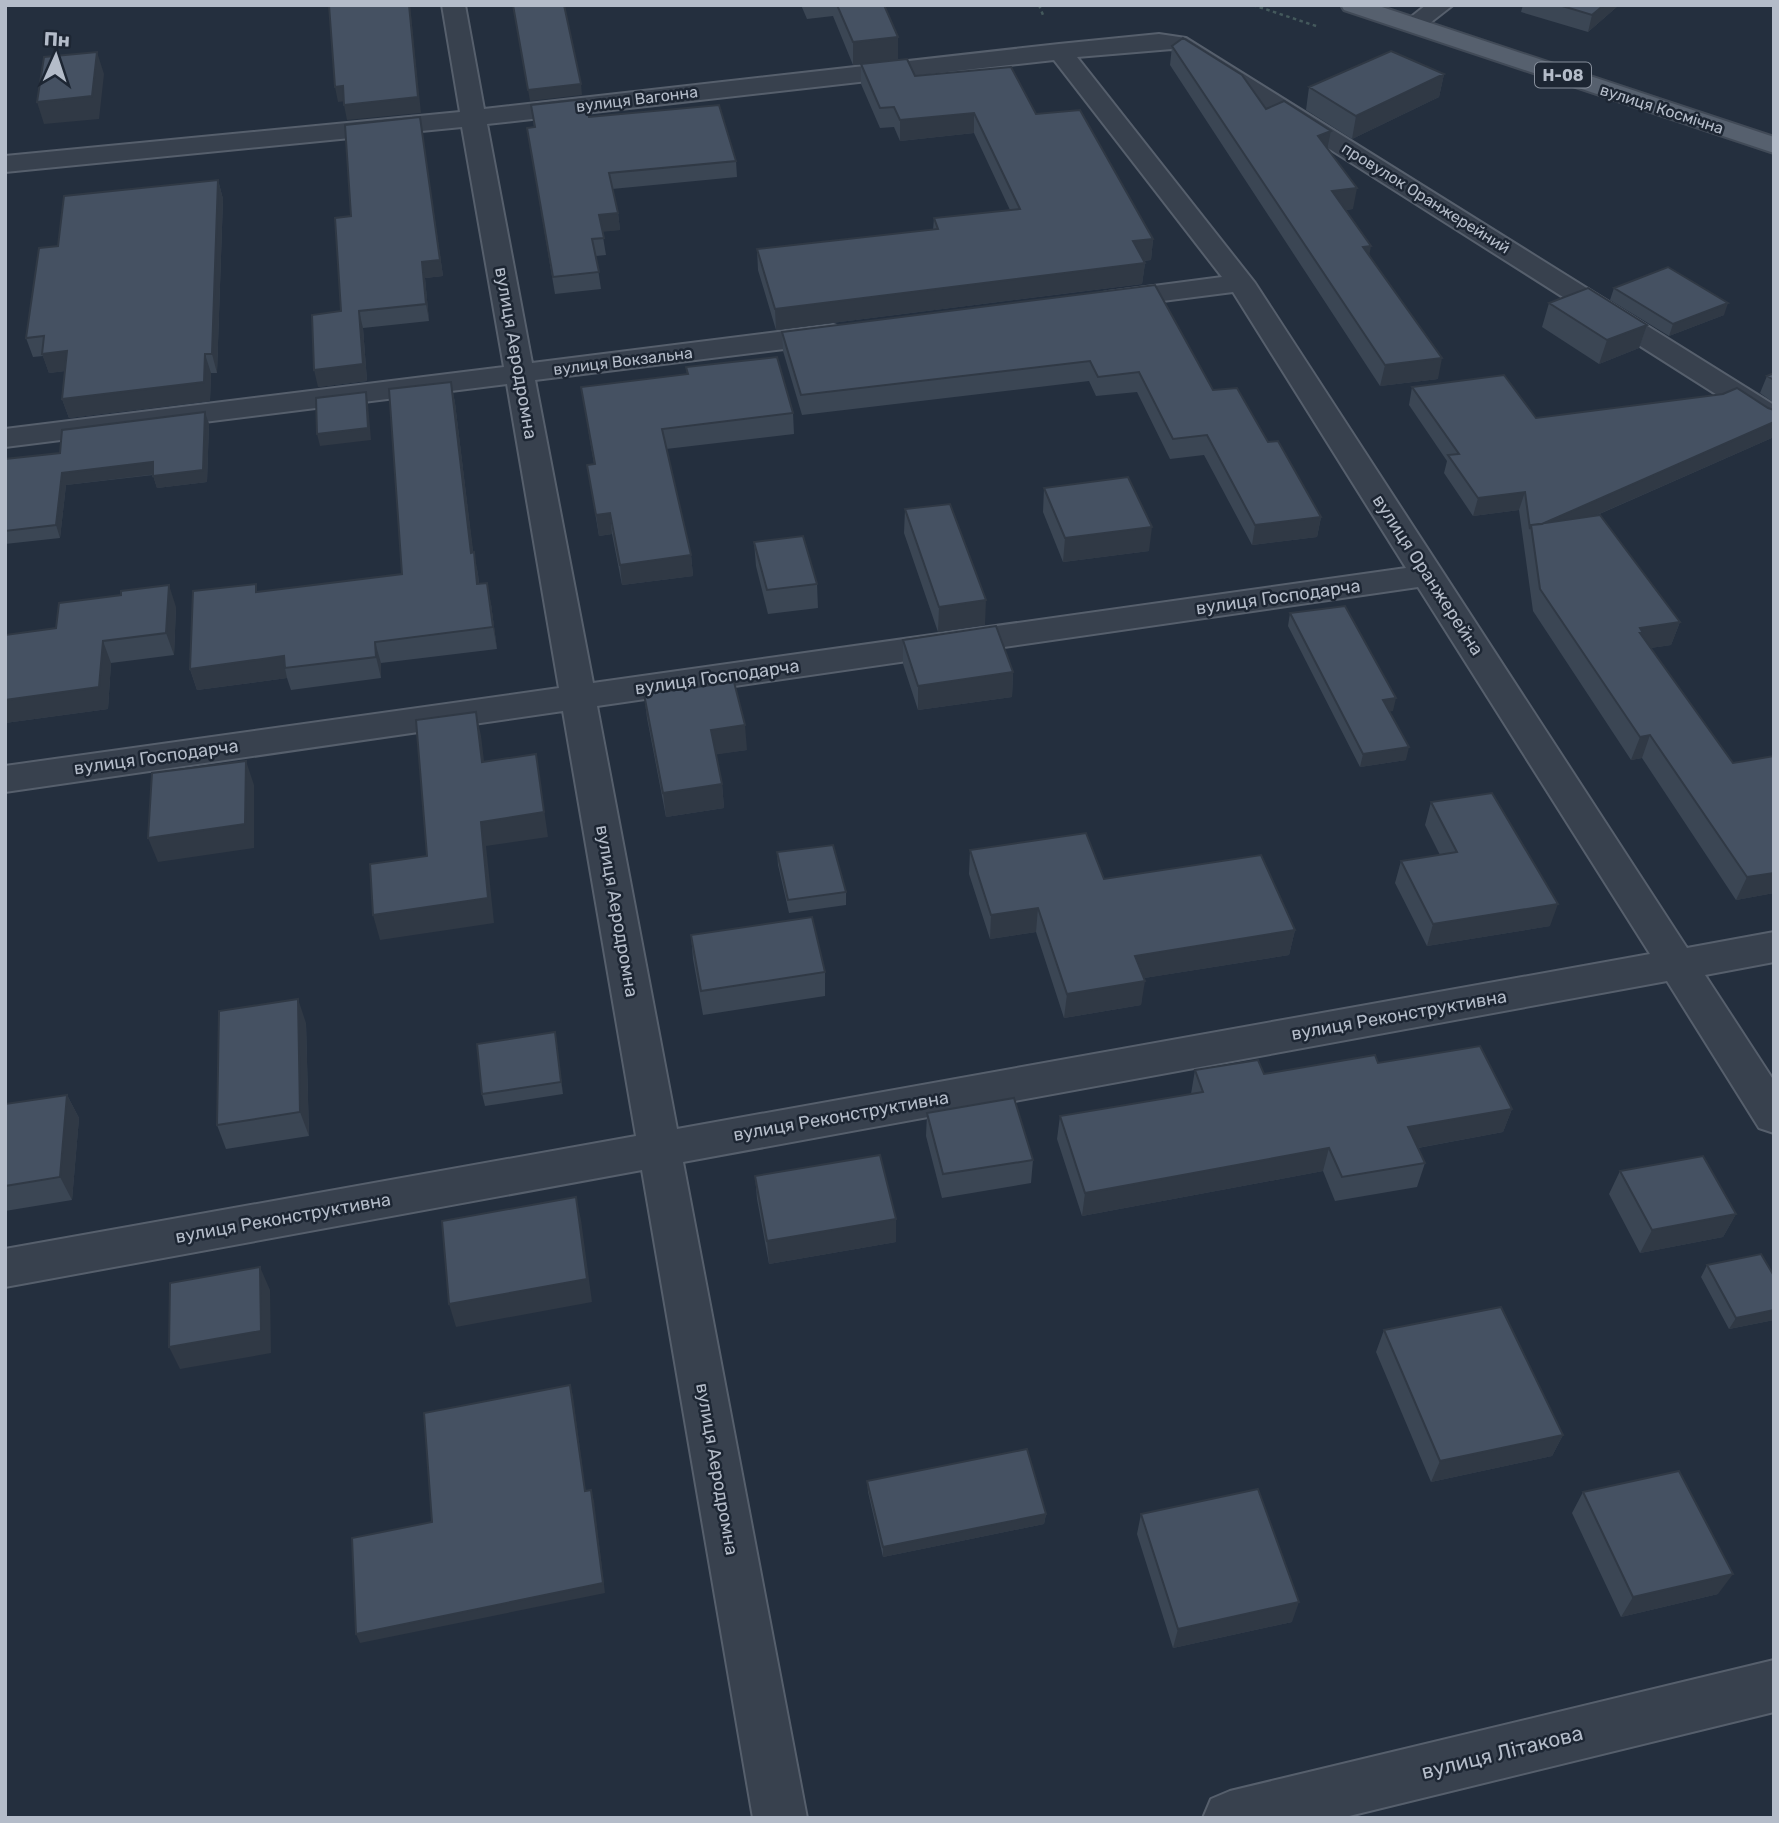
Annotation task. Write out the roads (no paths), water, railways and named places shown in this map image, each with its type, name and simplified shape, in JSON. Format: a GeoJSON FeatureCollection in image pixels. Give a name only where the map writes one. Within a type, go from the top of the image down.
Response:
{"type":"FeatureCollection","features":[{"type":"Feature","properties":{"kind":"main road","name":"вулиця Космічна"},"geometry":{"type":"LineString","coordinates":[[1352,5],[1774,145]]}},
{"type":"Feature","properties":{"kind":"street","name":"вулиця Аеродромна"},"geometry":{"type":"LineString","coordinates":[[453,5],[780,1818]]}},
{"type":"Feature","properties":{"kind":"street"},"geometry":{"type":"LineString","coordinates":[[1413,25],[1442,5]]}},
{"type":"Feature","properties":{"kind":"street","name":"провулок Оранжерейний"},"geometry":{"type":"LineString","coordinates":[[1059,51],[1159,41],[1185,46],[1774,418]]}},
{"type":"Feature","properties":{"kind":"street","name":"вулиця Вагонна"},"geometry":{"type":"LineString","coordinates":[[5,164],[474,118],[1059,51]]}},
{"type":"Feature","properties":{"kind":"street","name":"вулиця Оранжерейна"},"geometry":{"type":"LineString","coordinates":[[1059,51],[1241,283],[1774,1116]]}},
{"type":"Feature","properties":{"kind":"street"},"geometry":{"type":"LineString","coordinates":[[1075,304],[1241,283]]}},
{"type":"Feature","properties":{"kind":"street","name":"вулиця Вокзальна"},"geometry":{"type":"LineString","coordinates":[[5,438],[867,330]]}},
{"type":"Feature","properties":{"kind":"street","name":"вулиця Господарча"},"geometry":{"type":"LineString","coordinates":[[5,779],[1428,575]]}},
{"type":"Feature","properties":{"kind":"street","name":"вулиця Реконструктивна"},"geometry":{"type":"LineString","coordinates":[[5,1268],[1774,947]]}},
{"type":"Feature","properties":{"kind":"street","name":"вулиця Літакова"},"geometry":{"type":"LineString","coordinates":[[1230,1818],[1774,1686]]}}]}
